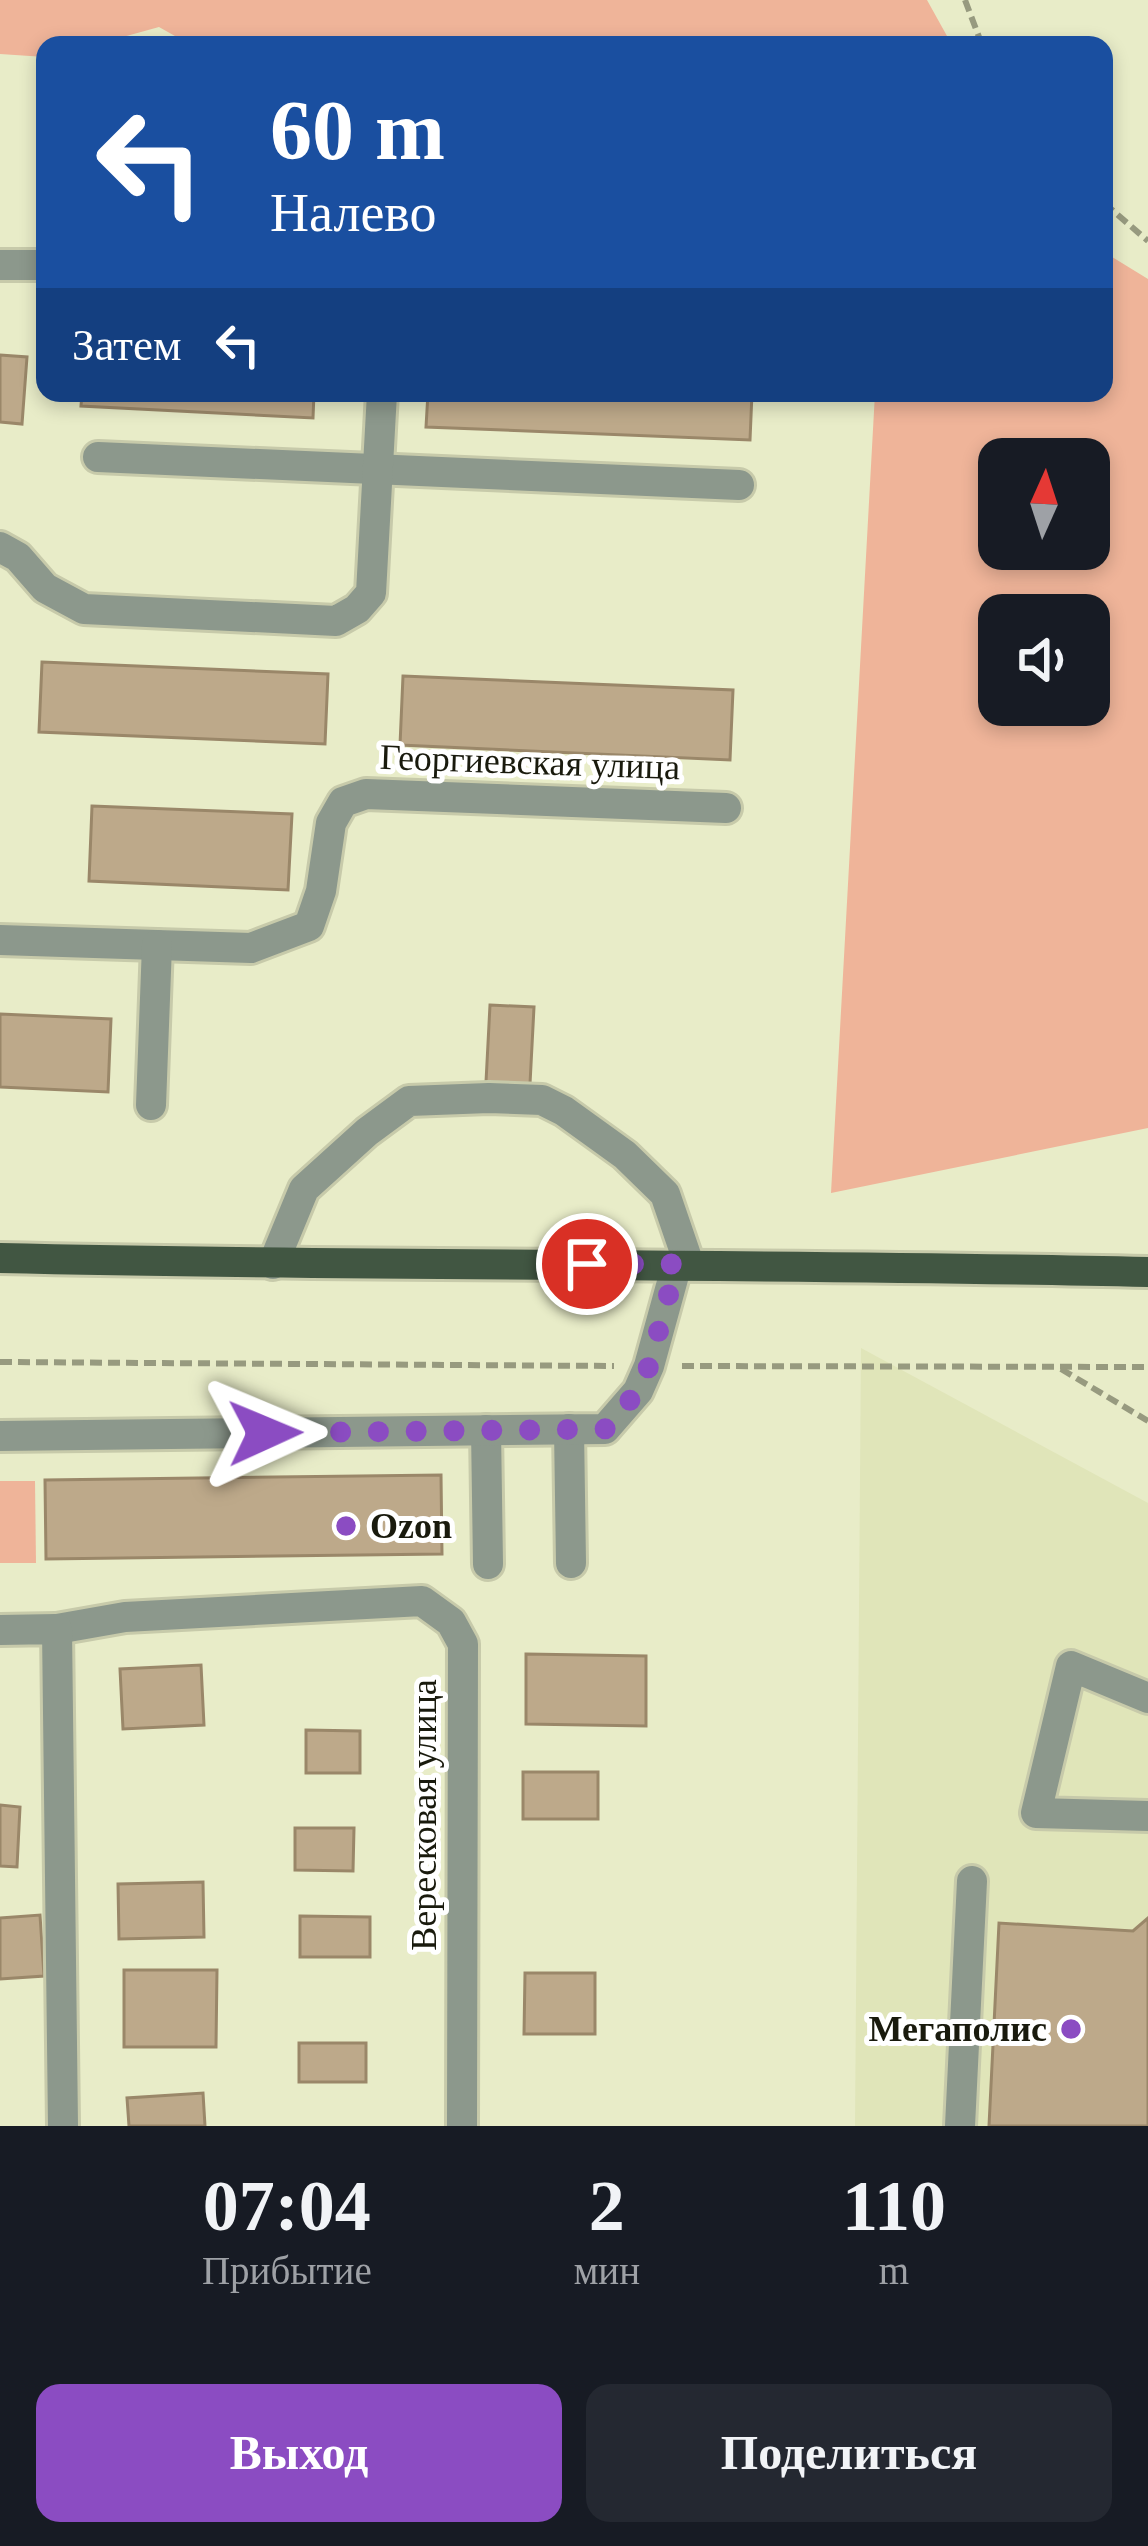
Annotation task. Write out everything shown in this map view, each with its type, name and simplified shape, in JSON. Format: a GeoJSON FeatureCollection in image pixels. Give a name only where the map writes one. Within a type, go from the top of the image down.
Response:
{"type":"FeatureCollection","features":[{"type":"Feature","properties":{"kind":"main road"},"geometry":{"type":"LineString","coordinates":[[0,1258],[1148,1272]]}},
{"type":"Feature","properties":{"kind":"street"},"geometry":{"type":"LineString","coordinates":[[0,266],[36,265]]}},
{"type":"Feature","properties":{"kind":"street"},"geometry":{"type":"LineString","coordinates":[[0,548],[17,557],[45,588],[84,610],[335,621],[357,609],[371,593],[381,402]]}},
{"type":"Feature","properties":{"kind":"street"},"geometry":{"type":"LineString","coordinates":[[98,457],[739,485]]}},
{"type":"Feature","properties":{"kind":"street","name":"Георгиевская улица"},"geometry":{"type":"LineString","coordinates":[[0,940],[251,948],[309,926],[321,891],[331,823],[344,802],[366,794],[726,808]]}},
{"type":"Feature","properties":{"kind":"street"},"geometry":{"type":"LineString","coordinates":[[151,1105],[157,945]]}},
{"type":"Feature","properties":{"kind":"street"},"geometry":{"type":"LineString","coordinates":[[0,1436],[605,1429],[638,1391],[683,1264],[665,1194],[625,1155],[542,1100],[489,1098],[409,1101],[367,1132],[304,1190],[273,1264]]}},
{"type":"Feature","properties":{"kind":"street"},"geometry":{"type":"LineString","coordinates":[[569,1429],[571,1563]]}},
{"type":"Feature","properties":{"kind":"street"},"geometry":{"type":"LineString","coordinates":[[486,1430],[488,1564]]}},
{"type":"Feature","properties":{"kind":"street","name":"Вересковая улица"},"geometry":{"type":"LineString","coordinates":[[0,1630],[57,1629],[125,1617],[422,1600],[452,1622],[464,1644],[462,2126]]}},
{"type":"Feature","properties":{"kind":"street"},"geometry":{"type":"LineString","coordinates":[[57,1629],[63,2126]]}},
{"type":"Feature","properties":{"kind":"street"},"geometry":{"type":"LineString","coordinates":[[1148,1698],[1071,1666],[1036,1813],[1148,1816]]}},
{"type":"Feature","properties":{"kind":"street"},"geometry":{"type":"LineString","coordinates":[[961,2126],[972,1881]]}},
{"type":"Feature","properties":{"kind":"path"},"geometry":{"type":"LineString","coordinates":[[965,0],[979,36]]}},
{"type":"Feature","properties":{"kind":"path"},"geometry":{"type":"LineString","coordinates":[[1113,211],[1148,241]]}},
{"type":"Feature","properties":{"kind":"path"},"geometry":{"type":"LineString","coordinates":[[0,1362],[1148,1366]]}},
{"type":"Feature","properties":{"kind":"path"},"geometry":{"type":"LineString","coordinates":[[1058,1367],[1148,1421]]}},
{"type":"Feature","properties":{"kind":"shaded area"},"geometry":{"type":"Polygon","coordinates":[[[0,0],[927,0],[947,36],[175,36],[159,27],[126,36],[36,36],[36,56],[0,54],[0,0]]]}},
{"type":"Feature","properties":{"kind":"shaded area"},"geometry":{"type":"Polygon","coordinates":[[[1113,258],[1148,279],[1148,1128],[831,1193],[875,402],[1113,402],[1113,258]]]}},
{"type":"Feature","properties":{"kind":"shaded area"},"geometry":{"type":"Polygon","coordinates":[[[861,1348],[1148,1503],[1148,2126],[855,2126],[861,1348]]]}},
{"type":"Feature","properties":{"kind":"shaded area"},"geometry":{"type":"Polygon","coordinates":[[[0,1481],[35,1481],[36,1563],[0,1563],[0,1481]]]}},
{"type":"Feature","properties":{"kind":"building"},"geometry":{"type":"Polygon","coordinates":[[[0,355],[27,357],[22,424],[0,422],[0,355]]]}},
{"type":"Feature","properties":{"kind":"building"},"geometry":{"type":"Polygon","coordinates":[[[81,402],[314,402],[313,418],[81,406],[81,402]]]}},
{"type":"Feature","properties":{"kind":"building"},"geometry":{"type":"Polygon","coordinates":[[[427,402],[752,402],[750,440],[426,427],[427,402]]]}},
{"type":"Feature","properties":{"kind":"building"},"geometry":{"type":"Polygon","coordinates":[[[42,662],[328,674],[325,744],[39,732],[42,662]]]}},
{"type":"Feature","properties":{"kind":"building"},"geometry":{"type":"Polygon","coordinates":[[[403,676],[733,690],[730,760],[400,745],[403,676]]]}},
{"type":"Feature","properties":{"kind":"building"},"geometry":{"type":"Polygon","coordinates":[[[92,806],[292,814],[288,890],[89,881],[92,806]]]}},
{"type":"Feature","properties":{"kind":"building"},"geometry":{"type":"Polygon","coordinates":[[[490,1005],[534,1007],[530,1084],[486,1082],[490,1005]]]}},
{"type":"Feature","properties":{"kind":"building"},"geometry":{"type":"Polygon","coordinates":[[[0,1014],[111,1019],[108,1092],[0,1087],[0,1014]]]}},
{"type":"Feature","properties":{"kind":"building"},"geometry":{"type":"Polygon","coordinates":[[[441,1475],[442,1554],[46,1559],[45,1480],[441,1475]]]}},
{"type":"Feature","properties":{"kind":"building"},"geometry":{"type":"Polygon","coordinates":[[[526,1654],[646,1656],[646,1726],[526,1724],[526,1654]]]}},
{"type":"Feature","properties":{"kind":"building"},"geometry":{"type":"Polygon","coordinates":[[[201,1665],[204,1725],[123,1729],[120,1669],[201,1665]]]}},
{"type":"Feature","properties":{"kind":"building"},"geometry":{"type":"Polygon","coordinates":[[[306,1730],[360,1731],[360,1773],[306,1773],[306,1730]]]}},
{"type":"Feature","properties":{"kind":"building"},"geometry":{"type":"Polygon","coordinates":[[[523,1772],[598,1772],[598,1819],[523,1819],[523,1772]]]}},
{"type":"Feature","properties":{"kind":"building"},"geometry":{"type":"Polygon","coordinates":[[[0,1805],[20,1807],[17,1867],[0,1866],[0,1805]]]}},
{"type":"Feature","properties":{"kind":"building"},"geometry":{"type":"Polygon","coordinates":[[[295,1828],[354,1828],[353,1871],[295,1870],[295,1828]]]}},
{"type":"Feature","properties":{"kind":"building"},"geometry":{"type":"Polygon","coordinates":[[[203,1882],[204,1937],[119,1939],[118,1884],[203,1882]]]}},
{"type":"Feature","properties":{"kind":"building"},"geometry":{"type":"Polygon","coordinates":[[[40,1915],[44,1976],[0,1979],[0,1918],[40,1915]]]}},
{"type":"Feature","properties":{"kind":"building"},"geometry":{"type":"Polygon","coordinates":[[[300,1916],[370,1917],[370,1957],[300,1957],[300,1916]]]}},
{"type":"Feature","properties":{"kind":"building","name":"Мегаполис"},"geometry":{"type":"Polygon","coordinates":[[[1148,1918],[1148,2126],[989,2126],[999,1923],[1133,1931],[1148,1918]]]}},
{"type":"Feature","properties":{"kind":"building"},"geometry":{"type":"Polygon","coordinates":[[[124,1970],[217,1970],[216,2047],[124,2047],[124,1970]]]}},
{"type":"Feature","properties":{"kind":"building"},"geometry":{"type":"Polygon","coordinates":[[[525,1973],[595,1973],[595,2034],[524,2034],[525,1973]]]}},
{"type":"Feature","properties":{"kind":"building"},"geometry":{"type":"Polygon","coordinates":[[[299,2043],[366,2043],[366,2082],[299,2082],[299,2043]]]}},
{"type":"Feature","properties":{"kind":"building"},"geometry":{"type":"Polygon","coordinates":[[[203,2093],[205,2126],[129,2126],[127,2098],[203,2093]]]}},
{"type":"Feature","properties":{"kind":"place","name":"Ozon"},"geometry":{"type":"Point","coordinates":[346,1526]}},
{"type":"Feature","properties":{"kind":"place","name":"Мегаполис"},"geometry":{"type":"Point","coordinates":[1071,2029]}},
{"type":"Feature","properties":{"kind":"route"},"geometry":{"type":"LineString","coordinates":[[265,1433],[605,1429],[638,1391],[649,1366],[677,1264],[587,1264]]}}]}
